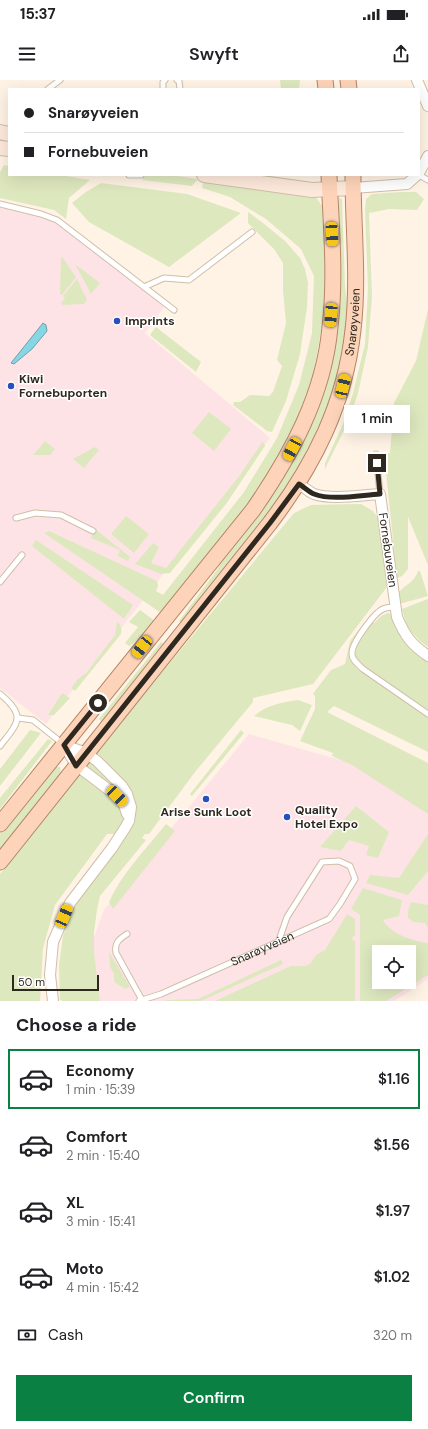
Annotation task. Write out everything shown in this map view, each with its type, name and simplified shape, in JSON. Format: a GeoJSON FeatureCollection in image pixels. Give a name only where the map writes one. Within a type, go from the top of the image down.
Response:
{"type":"FeatureCollection","features":[{"type":"Feature","properties":{"kind":"main road","name":"Snarøyveien"},"geometry":{"type":"LineString","coordinates":[[64,745],[150,636],[248,516],[285,461],[298,436],[311,407],[320,378],[327,352],[331,322],[333,273],[329,176]]}},
{"type":"Feature","properties":{"kind":"main road","name":"Snarøyveien"},"geometry":{"type":"LineString","coordinates":[[86,753],[270,523],[299,484],[321,444],[343,386],[350,356],[355,304],[353,182]]}},
{"type":"Feature","properties":{"kind":"main road"},"geometry":{"type":"LineString","coordinates":[[0,824],[64,745]]}},
{"type":"Feature","properties":{"kind":"main road"},"geometry":{"type":"LineString","coordinates":[[2,861],[86,753]]}},
{"type":"Feature","properties":{"kind":"street"},"geometry":{"type":"LineString","coordinates":[[417,80],[428,106]]}},
{"type":"Feature","properties":{"kind":"street"},"geometry":{"type":"LineString","coordinates":[[420,170],[428,156]]}},
{"type":"Feature","properties":{"kind":"street"},"geometry":{"type":"LineString","coordinates":[[211,176],[299,189],[330,190],[353,182],[407,184],[416,176]]}},
{"type":"Feature","properties":{"kind":"street"},"geometry":{"type":"LineString","coordinates":[[299,484],[312,493],[322,496],[333,497],[380,494]]}},
{"type":"Feature","properties":{"kind":"street","name":"Fornebuveien"},"geometry":{"type":"LineString","coordinates":[[380,494],[397,617],[403,632],[416,648],[428,656]]}},
{"type":"Feature","properties":{"kind":"street"},"geometry":{"type":"LineString","coordinates":[[53,1001],[50,975],[54,942],[70,902],[120,836],[129,821],[131,807],[130,801],[124,790],[114,777],[86,753],[64,745]]}},
{"type":"Feature","properties":{"kind":"street"},"geometry":{"type":"LineString","coordinates":[[64,745],[76,766],[123,802],[127,812],[120,836]]}},
{"type":"Feature","properties":{"kind":"lane"},"geometry":{"type":"LineString","coordinates":[[49,88],[60,80]]}},
{"type":"Feature","properties":{"kind":"lane"},"geometry":{"type":"LineString","coordinates":[[0,204],[41,214],[57,220],[174,310]]}},
{"type":"Feature","properties":{"kind":"lane"},"geometry":{"type":"LineString","coordinates":[[144,287],[164,278],[189,280],[252,232]]}},
{"type":"Feature","properties":{"kind":"lane","name":"Fornebuveien"},"geometry":{"type":"LineString","coordinates":[[376,454],[380,494]]}},
{"type":"Feature","properties":{"kind":"lane"},"geometry":{"type":"LineString","coordinates":[[16,518],[35,513],[61,515],[93,531]]}},
{"type":"Feature","properties":{"kind":"lane"},"geometry":{"type":"LineString","coordinates":[[0,582],[22,555]]}},
{"type":"Feature","properties":{"kind":"lane"},"geometry":{"type":"LineString","coordinates":[[396,607],[384,609],[372,618],[353,647],[352,655],[354,660],[363,669],[428,714]]}},
{"type":"Feature","properties":{"kind":"lane"},"geometry":{"type":"LineString","coordinates":[[0,694],[15,709],[18,718],[16,724],[0,746]]}},
{"type":"Feature","properties":{"kind":"lane"},"geometry":{"type":"LineString","coordinates":[[18,718],[33,720],[64,745]]}},
{"type":"Feature","properties":{"kind":"lane","name":"Snarøyveien"},"geometry":{"type":"LineString","coordinates":[[140,1000],[161,994],[279,940],[329,919],[355,879],[350,866],[339,861],[322,862],[287,917],[279,940]]}},
{"type":"Feature","properties":{"kind":"lane"},"geometry":{"type":"LineString","coordinates":[[127,934],[117,941],[115,949],[140,1000]]}},
{"type":"Feature","properties":{"kind":"shaded area"},"geometry":{"type":"Polygon","coordinates":[[[0,206],[51,214],[164,307],[145,333],[270,438],[46,724],[0,688],[0,206]]]}},
{"type":"Feature","properties":{"kind":"shaded area"},"geometry":{"type":"Polygon","coordinates":[[[249,734],[428,785],[428,979],[416,987],[416,945],[372,945],[372,989],[413,989],[394,1001],[95,1001],[91,945],[104,910],[249,734]]]}},
{"type":"Feature","properties":{"kind":"green space"},"geometry":{"type":"Polygon","coordinates":[[[280,80],[300,80],[299,88],[281,88],[280,80]]]}},
{"type":"Feature","properties":{"kind":"green space"},"geometry":{"type":"Polygon","coordinates":[[[4,165],[8,166],[8,176],[66,176],[90,180],[69,198],[66,219],[54,210],[0,198],[0,172],[4,165]]]}},
{"type":"Feature","properties":{"kind":"green space"},"geometry":{"type":"Polygon","coordinates":[[[144,176],[177,176],[198,179],[192,186],[142,180],[144,176]]]}},
{"type":"Feature","properties":{"kind":"green space"},"geometry":{"type":"Polygon","coordinates":[[[204,179],[315,196],[325,210],[325,309],[312,382],[300,418],[279,456],[243,512],[161,613],[44,533],[49,531],[157,581],[158,586],[156,591],[163,595],[244,492],[277,438],[299,385],[312,333],[314,276],[301,249],[266,219],[230,197],[202,188],[204,179]]]}},
{"type":"Feature","properties":{"kind":"green space"},"geometry":{"type":"Polygon","coordinates":[[[101,183],[187,194],[241,213],[169,267],[89,222],[72,203],[101,183]]]}},
{"type":"Feature","properties":{"kind":"green space"},"geometry":{"type":"Polygon","coordinates":[[[416,192],[424,199],[417,210],[389,209],[369,213],[372,296],[368,347],[358,393],[349,420],[325,469],[325,463],[343,424],[353,393],[365,344],[368,288],[365,210],[366,199],[372,194],[416,192]]]}},
{"type":"Feature","properties":{"kind":"green space"},"geometry":{"type":"Polygon","coordinates":[[[339,198],[342,199],[345,286],[348,312],[342,363],[330,402],[292,481],[253,535],[181,623],[179,621],[217,570],[230,546],[281,479],[303,441],[318,407],[339,277],[339,198]]]}},
{"type":"Feature","properties":{"kind":"green space"},"geometry":{"type":"Polygon","coordinates":[[[248,212],[285,241],[300,258],[305,269],[308,283],[307,307],[300,354],[286,401],[272,432],[267,431],[233,405],[234,402],[240,402],[250,395],[269,396],[273,392],[282,366],[277,360],[286,323],[283,290],[283,263],[274,249],[248,223],[248,212]]]}},
{"type":"Feature","properties":{"kind":"green space"},"geometry":{"type":"Polygon","coordinates":[[[61,257],[76,277],[62,295],[60,294],[61,257]]]}},
{"type":"Feature","properties":{"kind":"green space"},"geometry":{"type":"Polygon","coordinates":[[[75,264],[100,283],[91,294],[75,264]]]}},
{"type":"Feature","properties":{"kind":"green space"},"geometry":{"type":"Polygon","coordinates":[[[77,279],[87,300],[84,304],[63,305],[61,303],[65,298],[63,296],[77,279]]]}},
{"type":"Feature","properties":{"kind":"green space"},"geometry":{"type":"Polygon","coordinates":[[[428,309],[428,565],[408,517],[408,569],[402,576],[397,578],[384,453],[390,453],[394,403],[416,361],[428,309]]]}},
{"type":"Feature","properties":{"kind":"green space"},"geometry":{"type":"Polygon","coordinates":[[[156,327],[201,362],[196,372],[150,335],[156,327]]]}},
{"type":"Feature","properties":{"kind":"green space"},"geometry":{"type":"Polygon","coordinates":[[[209,412],[231,429],[214,451],[192,433],[209,412]]]}},
{"type":"Feature","properties":{"kind":"green space"},"geometry":{"type":"Polygon","coordinates":[[[45,441],[55,449],[50,455],[33,455],[45,441]]]}},
{"type":"Feature","properties":{"kind":"green space"},"geometry":{"type":"Polygon","coordinates":[[[263,441],[265,446],[226,504],[170,573],[161,574],[135,564],[153,543],[159,547],[151,563],[166,568],[240,475],[263,441]]]}},
{"type":"Feature","properties":{"kind":"green space"},"geometry":{"type":"Polygon","coordinates":[[[95,447],[99,450],[84,468],[73,459],[95,447]]]}},
{"type":"Feature","properties":{"kind":"green space"},"geometry":{"type":"Polygon","coordinates":[[[361,504],[373,511],[378,518],[387,587],[313,684],[253,698],[253,702],[195,772],[149,834],[145,834],[142,838],[146,840],[100,896],[94,933],[94,953],[100,1001],[62,1001],[60,999],[59,965],[63,936],[76,902],[128,834],[107,834],[55,905],[43,948],[40,1001],[0,1001],[0,874],[77,775],[294,513],[311,505],[361,504]]]}},
{"type":"Feature","properties":{"kind":"green space"},"geometry":{"type":"Polygon","coordinates":[[[126,516],[149,534],[134,553],[111,534],[126,516]]]}},
{"type":"Feature","properties":{"kind":"green space"},"geometry":{"type":"Polygon","coordinates":[[[94,528],[130,557],[128,561],[118,556],[120,550],[91,538],[94,528]]]}},
{"type":"Feature","properties":{"kind":"green space"},"geometry":{"type":"Polygon","coordinates":[[[36,540],[133,605],[124,619],[32,546],[36,540]]]}},
{"type":"Feature","properties":{"kind":"green space"},"geometry":{"type":"Polygon","coordinates":[[[418,571],[420,571],[428,596],[400,603],[399,592],[412,581],[418,571]]]}},
{"type":"Feature","properties":{"kind":"green space"},"geometry":{"type":"Polygon","coordinates":[[[428,599],[428,647],[407,627],[402,609],[428,599]]]}},
{"type":"Feature","properties":{"kind":"green space"},"geometry":{"type":"Polygon","coordinates":[[[140,610],[155,621],[144,635],[129,646],[125,643],[138,627],[129,622],[140,610]]]}},
{"type":"Feature","properties":{"kind":"green space"},"geometry":{"type":"Polygon","coordinates":[[[388,613],[391,614],[399,633],[415,652],[428,661],[428,710],[390,684],[388,690],[428,718],[428,752],[334,706],[327,712],[428,763],[428,814],[352,765],[332,756],[333,753],[300,741],[315,709],[315,696],[313,694],[315,691],[331,670],[345,664],[350,641],[364,623],[374,623],[381,616],[388,613]]]}},
{"type":"Feature","properties":{"kind":"green space"},"geometry":{"type":"Polygon","coordinates":[[[117,622],[121,627],[121,634],[75,691],[71,688],[79,678],[86,673],[115,635],[117,622]]]}},
{"type":"Feature","properties":{"kind":"green space"},"geometry":{"type":"Polygon","coordinates":[[[161,642],[165,645],[102,722],[99,719],[161,642]]]}},
{"type":"Feature","properties":{"kind":"green space"},"geometry":{"type":"Polygon","coordinates":[[[62,693],[70,698],[54,715],[48,715],[62,693]]]}},
{"type":"Feature","properties":{"kind":"green space"},"geometry":{"type":"Polygon","coordinates":[[[298,700],[312,705],[300,731],[292,725],[254,716],[270,706],[298,700]]]}},
{"type":"Feature","properties":{"kind":"green space"},"geometry":{"type":"Polygon","coordinates":[[[30,730],[41,733],[0,786],[0,769],[30,730]]]}},
{"type":"Feature","properties":{"kind":"green space"},"geometry":{"type":"Polygon","coordinates":[[[241,730],[244,733],[192,796],[190,794],[241,730]]]}},
{"type":"Feature","properties":{"kind":"green space"},"geometry":{"type":"Polygon","coordinates":[[[48,739],[52,741],[0,809],[0,798],[48,739]]]}},
{"type":"Feature","properties":{"kind":"green space"},"geometry":{"type":"Polygon","coordinates":[[[55,767],[60,767],[61,773],[0,850],[0,834],[55,767]]]}},
{"type":"Feature","properties":{"kind":"green space"},"geometry":{"type":"Polygon","coordinates":[[[356,806],[389,832],[378,858],[366,855],[369,846],[349,840],[341,851],[320,847],[356,806]]]}},
{"type":"Feature","properties":{"kind":"green space"},"geometry":{"type":"Polygon","coordinates":[[[166,824],[175,831],[113,909],[109,902],[114,891],[166,824]]]}},
{"type":"Feature","properties":{"kind":"green space"},"geometry":{"type":"Polygon","coordinates":[[[428,834],[428,871],[408,895],[366,883],[370,875],[399,878],[428,834]]]}},
{"type":"Feature","properties":{"kind":"green space"},"geometry":{"type":"Polygon","coordinates":[[[363,888],[402,900],[399,916],[383,920],[391,929],[402,936],[415,941],[428,943],[428,975],[416,982],[416,945],[372,945],[372,989],[405,989],[386,1001],[360,1001],[360,915],[351,909],[363,888]]]}},
{"type":"Feature","properties":{"kind":"green space"},"geometry":{"type":"Polygon","coordinates":[[[411,902],[428,905],[428,928],[425,923],[413,922],[408,918],[411,902]]]}},
{"type":"Feature","properties":{"kind":"green space"},"geometry":{"type":"Polygon","coordinates":[[[347,914],[355,919],[355,936],[353,936],[352,940],[355,941],[355,1001],[215,1001],[291,966],[305,966],[310,964],[316,955],[325,950],[347,914]]]}},
{"type":"Feature","properties":{"kind":"green space"},"geometry":{"type":"Polygon","coordinates":[[[109,952],[130,987],[125,989],[114,982],[114,974],[110,967],[109,952]]]}},
{"type":"Feature","properties":{"kind":"green space"},"geometry":{"type":"Polygon","coordinates":[[[281,960],[283,964],[201,1001],[164,1001],[198,999],[281,960]]]}},
{"type":"Feature","properties":{"kind":"water"},"geometry":{"type":"Polygon","coordinates":[[[43,323],[46,325],[47,331],[32,349],[14,364],[11,363],[43,323]]]}},
{"type":"Feature","properties":{"kind":"place","name":"Imprints"},"geometry":{"type":"Point","coordinates":[117,321]}},
{"type":"Feature","properties":{"kind":"place","name":"Kiwi Fornebuporten"},"geometry":{"type":"Point","coordinates":[11,386]}},
{"type":"Feature","properties":{"kind":"place","name":"Arise Sunk Loot"},"geometry":{"type":"Point","coordinates":[206,799]}},
{"type":"Feature","properties":{"kind":"place","name":"Quality Hotel Expo"},"geometry":{"type":"Point","coordinates":[287,817]}},
{"type":"Feature","properties":{"kind":"route"},"geometry":{"type":"LineString","coordinates":[[98,703],[64,745],[76,766],[270,523],[299,484],[312,493],[322,496],[333,497],[380,494],[377,463]]}}]}
